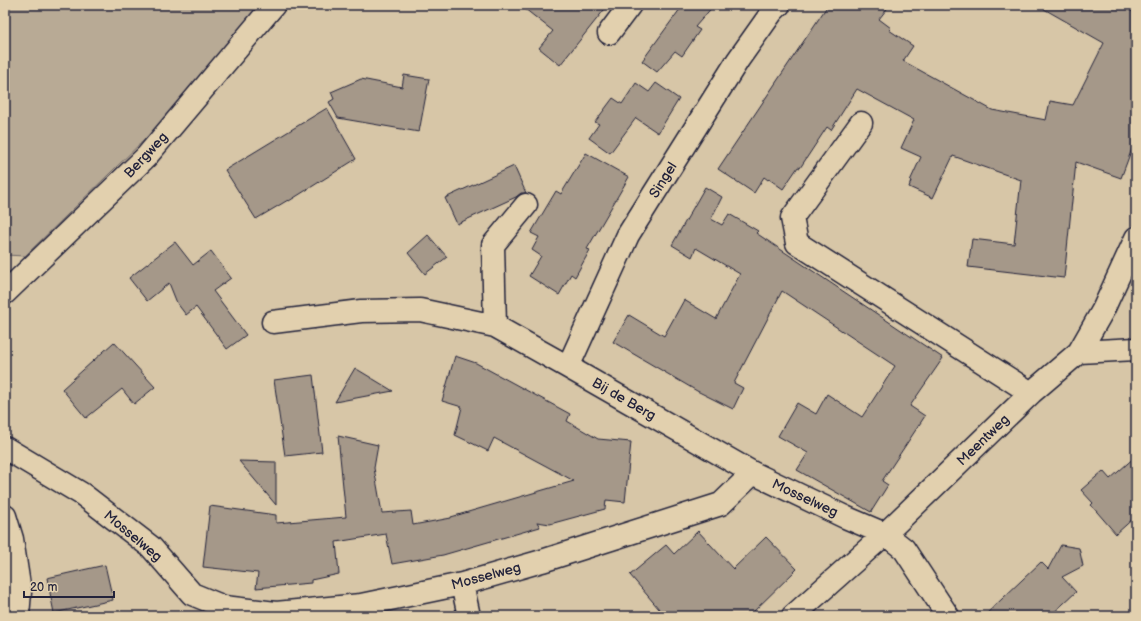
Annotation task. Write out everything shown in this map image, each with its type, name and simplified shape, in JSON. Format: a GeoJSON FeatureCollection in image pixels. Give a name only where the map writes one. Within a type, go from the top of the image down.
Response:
{"type":"FeatureCollection","features":[{"type":"Feature","properties":{"kind":"street","name":"Bergweg"},"geometry":{"type":"LineString","coordinates":[[5,293],[146,157],[274,5]]}},
{"type":"Feature","properties":{"kind":"street"},"geometry":{"type":"LineString","coordinates":[[609,33],[630,5]]}},
{"type":"Feature","properties":{"kind":"street","name":"Singel"},"geometry":{"type":"LineString","coordinates":[[568,367],[628,235],[738,60],[772,12],[779,5]]}},
{"type":"Feature","properties":{"kind":"street"},"geometry":{"type":"LineString","coordinates":[[861,123],[792,218],[796,243],[1031,393]]}},
{"type":"Feature","properties":{"kind":"street"},"geometry":{"type":"LineString","coordinates":[[495,326],[493,244],[526,205]]}},
{"type":"Feature","properties":{"kind":"street","name":"Meentweg"},"geometry":{"type":"LineString","coordinates":[[793,616],[885,534],[1031,393],[1079,352],[1103,310],[1136,238]]}},
{"type":"Feature","properties":{"kind":"street","name":"Bij de Berg"},"geometry":{"type":"LineString","coordinates":[[274,322],[361,311],[420,310],[495,326],[753,473]]}},
{"type":"Feature","properties":{"kind":"street"},"geometry":{"type":"LineString","coordinates":[[1079,352],[1136,349]]}},
{"type":"Feature","properties":{"kind":"street","name":"Mosselweg"},"geometry":{"type":"LineString","coordinates":[[6,452],[82,494],[151,547],[192,594],[224,607],[276,613],[361,605],[462,584],[550,559],[721,504],[753,473],[845,517],[885,534],[904,549],[948,616]]}},
{"type":"Feature","properties":{"kind":"street"},"geometry":{"type":"LineString","coordinates":[[5,516],[12,539],[20,592],[18,616]]}},
{"type":"Feature","properties":{"kind":"street"},"geometry":{"type":"LineString","coordinates":[[462,584],[469,616]]}},
{"type":"Feature","properties":{"kind":"shaded area"},"geometry":{"type":"Polygon","coordinates":[[[5,5],[266,5],[204,76],[151,133],[25,256],[5,255],[5,5]]]}},
{"type":"Feature","properties":{"kind":"building"},"geometry":{"type":"Polygon","coordinates":[[[520,5],[608,5],[560,65],[539,48],[553,31],[520,5]]]}},
{"type":"Feature","properties":{"kind":"building"},"geometry":{"type":"Polygon","coordinates":[[[683,5],[714,5],[695,27],[700,30],[682,56],[675,51],[657,72],[642,61],[683,5]]]}},
{"type":"Feature","properties":{"kind":"building"},"geometry":{"type":"Polygon","coordinates":[[[828,5],[890,5],[879,19],[891,28],[889,30],[913,46],[903,61],[992,110],[1046,120],[1050,101],[1073,105],[1104,43],[1037,5],[1121,5],[1136,14],[1136,138],[1121,178],[1076,162],[1064,278],[968,267],[972,239],[1014,244],[1021,180],[953,156],[933,198],[909,187],[910,181],[921,157],[901,148],[914,120],[857,89],[831,130],[827,127],[800,168],[798,167],[783,189],[764,177],[754,193],[718,169],[828,5]]]}},
{"type":"Feature","properties":{"kind":"building"},"geometry":{"type":"Polygon","coordinates":[[[404,75],[429,79],[419,132],[338,118],[329,102],[334,99],[331,92],[361,79],[402,87],[404,75]]]}},
{"type":"Feature","properties":{"kind":"building"},"geometry":{"type":"Polygon","coordinates":[[[636,83],[649,92],[656,83],[679,99],[658,133],[636,118],[610,153],[589,138],[599,124],[595,122],[613,98],[622,104],[636,83]]]}},
{"type":"Feature","properties":{"kind":"building"},"geometry":{"type":"Polygon","coordinates":[[[327,108],[356,159],[289,201],[288,200],[256,219],[225,170],[327,108]]]}},
{"type":"Feature","properties":{"kind":"building"},"geometry":{"type":"Polygon","coordinates":[[[586,153],[629,177],[587,249],[590,250],[575,277],[571,274],[559,295],[529,276],[541,256],[532,250],[539,237],[531,233],[556,191],[561,194],[586,153]]]}},
{"type":"Feature","properties":{"kind":"building"},"geometry":{"type":"Polygon","coordinates":[[[514,166],[526,193],[521,193],[516,197],[457,224],[445,198],[514,166]]]}},
{"type":"Feature","properties":{"kind":"building"},"geometry":{"type":"Polygon","coordinates":[[[705,187],[722,197],[711,219],[722,225],[729,214],[758,231],[756,233],[943,358],[910,406],[925,416],[882,481],[888,485],[871,512],[797,470],[808,453],[778,436],[797,403],[816,414],[827,394],[862,417],[895,366],[782,291],[734,383],[743,388],[733,409],[697,391],[613,342],[629,315],[664,336],[684,300],[716,319],[740,274],[696,248],[692,257],[672,245],[705,187]]]}},
{"type":"Feature","properties":{"kind":"building"},"geometry":{"type":"Polygon","coordinates":[[[428,235],[447,257],[425,274],[408,253],[428,235]]]}},
{"type":"Feature","properties":{"kind":"building"},"geometry":{"type":"Polygon","coordinates":[[[175,242],[193,265],[211,251],[231,278],[213,291],[246,335],[227,349],[196,307],[186,315],[177,303],[169,283],[147,301],[129,278],[175,242]]]}},
{"type":"Feature","properties":{"kind":"building"},"geometry":{"type":"Polygon","coordinates":[[[114,342],[155,387],[134,404],[122,389],[86,418],[62,389],[114,342]]]}},
{"type":"Feature","properties":{"kind":"building"},"geometry":{"type":"Polygon","coordinates":[[[455,356],[476,363],[570,414],[567,421],[598,439],[631,442],[625,502],[606,500],[605,509],[550,524],[537,522],[540,527],[443,555],[392,564],[386,534],[336,542],[339,574],[311,580],[311,583],[256,588],[258,573],[203,567],[210,506],[276,515],[276,523],[346,517],[338,436],[378,445],[374,468],[382,513],[411,511],[413,525],[451,518],[574,481],[494,438],[488,451],[455,435],[462,407],[442,401],[455,356]]]}},
{"type":"Feature","properties":{"kind":"building"},"geometry":{"type":"Polygon","coordinates":[[[355,368],[393,391],[335,402],[355,368]]]}},
{"type":"Feature","properties":{"kind":"building"},"geometry":{"type":"Polygon","coordinates":[[[313,375],[322,452],[285,456],[274,380],[313,375]]]}},
{"type":"Feature","properties":{"kind":"building"},"geometry":{"type":"Polygon","coordinates":[[[1136,456],[1136,516],[1116,534],[1091,505],[1093,503],[1081,490],[1103,471],[1110,479],[1136,456]]]}},
{"type":"Feature","properties":{"kind":"building"},"geometry":{"type":"Polygon","coordinates":[[[239,461],[276,462],[276,505],[239,461]]]}},
{"type":"Feature","properties":{"kind":"building"},"geometry":{"type":"Polygon","coordinates":[[[698,531],[733,569],[766,537],[797,569],[749,616],[665,616],[630,575],[666,545],[674,554],[698,531]]]}},
{"type":"Feature","properties":{"kind":"building"},"geometry":{"type":"Polygon","coordinates":[[[1061,545],[1079,548],[1083,566],[1062,577],[1076,592],[1050,616],[984,616],[1041,562],[1048,569],[1061,545]]]}},
{"type":"Feature","properties":{"kind":"building"},"geometry":{"type":"Polygon","coordinates":[[[105,565],[113,600],[54,613],[47,578],[105,565]]]}}]}
